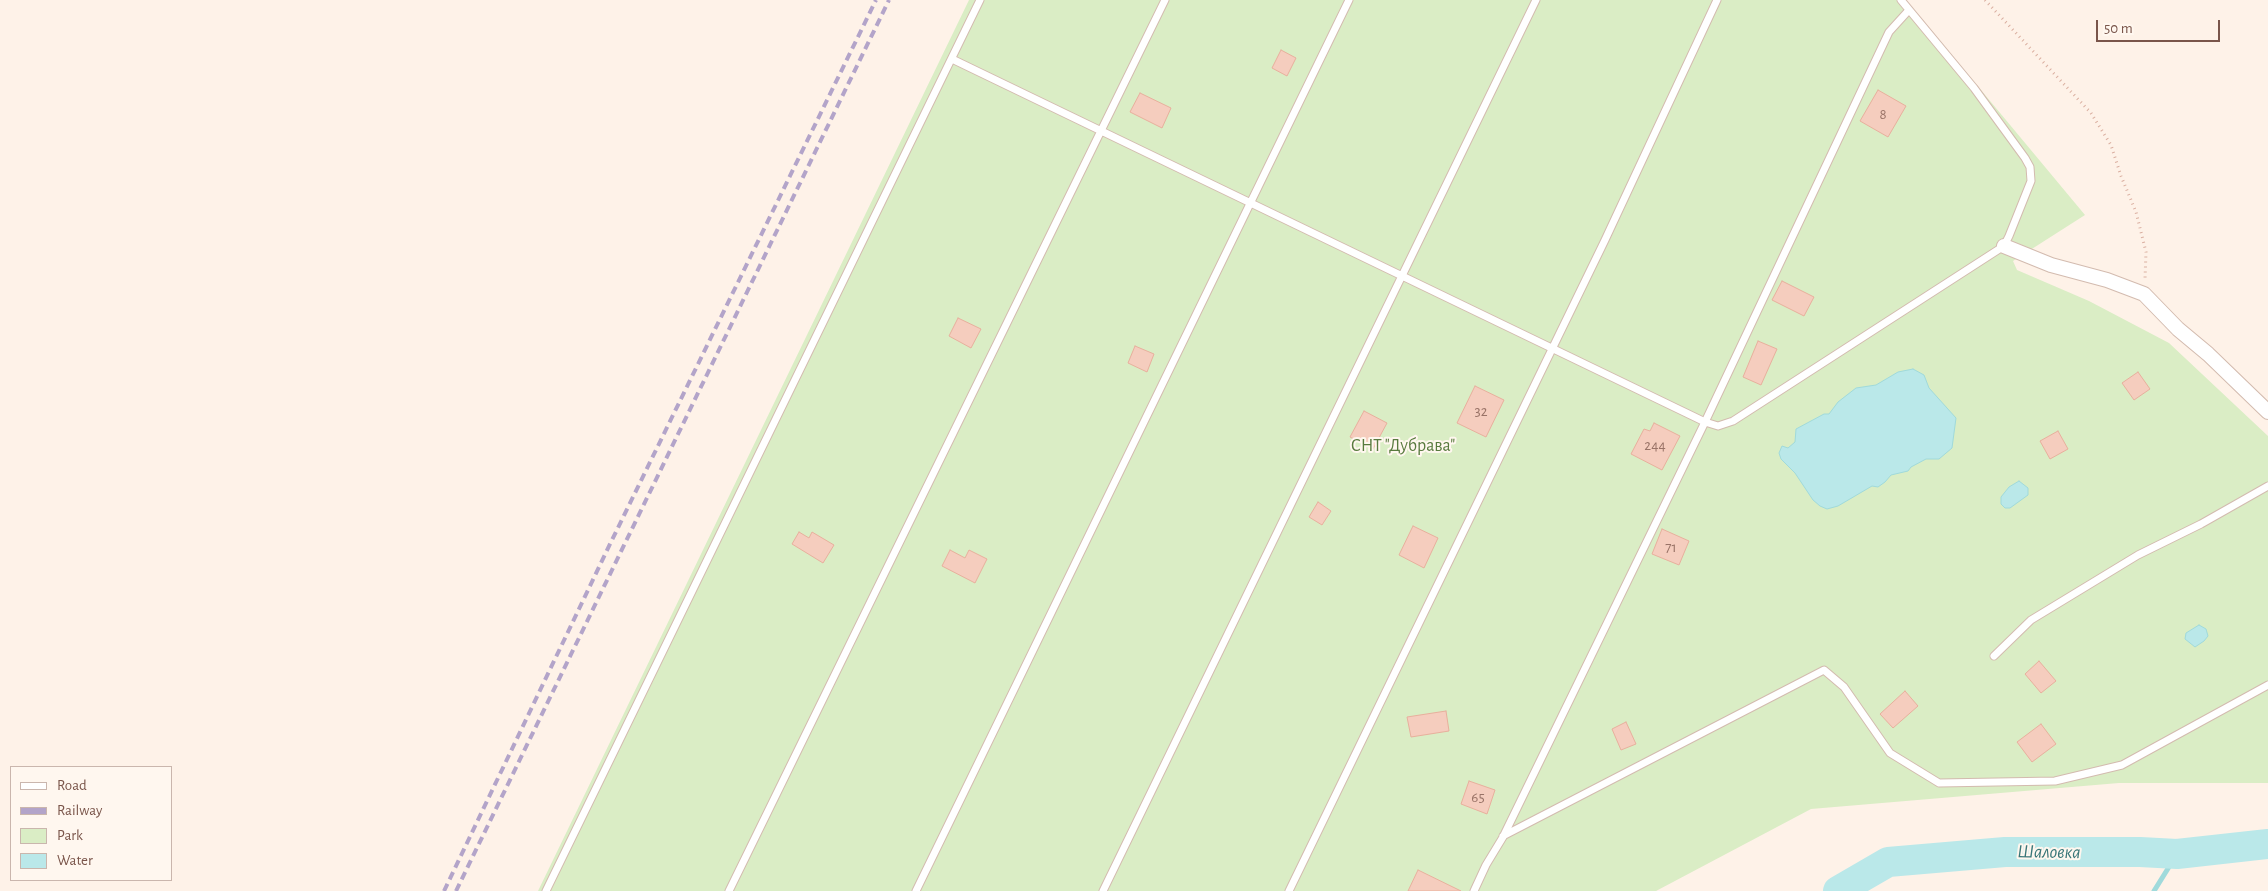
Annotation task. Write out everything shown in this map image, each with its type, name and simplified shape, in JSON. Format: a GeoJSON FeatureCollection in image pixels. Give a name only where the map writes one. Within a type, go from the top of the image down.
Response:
{"type":"FeatureCollection","features":[{"type":"Feature","properties":{"kind":"street"},"geometry":{"type":"LineString","coordinates":[[2004,246],[2050,265],[2107,280],[2144,294],[2178,329],[2208,354],[2268,412]]}},
{"type":"Feature","properties":{"kind":"lane"},"geometry":{"type":"LineString","coordinates":[[546,891],[980,0]]}},
{"type":"Feature","properties":{"kind":"lane"},"geometry":{"type":"LineString","coordinates":[[729,891],[1165,0]]}},
{"type":"Feature","properties":{"kind":"lane"},"geometry":{"type":"LineString","coordinates":[[916,891],[1349,0]]}},
{"type":"Feature","properties":{"kind":"lane"},"geometry":{"type":"LineString","coordinates":[[1103,891],[1400,276],[1536,0]]}},
{"type":"Feature","properties":{"kind":"lane"},"geometry":{"type":"LineString","coordinates":[[1289,891],[1609,231],[1717,0]]}},
{"type":"Feature","properties":{"kind":"lane"},"geometry":{"type":"LineString","coordinates":[[952,59],[1400,276],[1705,422],[1718,426],[1733,421],[2004,246],[2031,181],[2030,168],[2008,131],[1900,0]]}},
{"type":"Feature","properties":{"kind":"lane"},"geometry":{"type":"LineString","coordinates":[[1474,891],[1503,837],[1705,422],[1889,32],[1909,10]]}},
{"type":"Feature","properties":{"kind":"lane"},"geometry":{"type":"LineString","coordinates":[[1994,656],[2031,620],[2138,556],[2201,524],[2268,486]]}},
{"type":"Feature","properties":{"kind":"lane"},"geometry":{"type":"LineString","coordinates":[[1503,837],[1824,670],[1844,687],[1890,753],[1939,783],[2055,781],[2122,765],[2268,684]]}},
{"type":"Feature","properties":{"kind":"path"},"geometry":{"type":"LineString","coordinates":[[1985,0],[2091,113],[2111,145],[2136,212],[2146,252],[2144,294]]}},
{"type":"Feature","properties":{"kind":"green space","name":"СНТ \"Дубрава\""},"geometry":{"type":"Polygon","coordinates":[[[969,0],[1906,0],[2085,215],[2013,261],[2017,270],[2089,301],[2169,343],[2268,436],[2268,783],[2119,783],[1811,809],[1656,891],[538,891],[969,0]]]}},
{"type":"Feature","properties":{"kind":"water"},"geometry":{"type":"Polygon","coordinates":[[[1913,369],[1924,375],[1929,388],[1956,418],[1952,448],[1939,459],[1926,459],[1911,467],[1908,471],[1891,475],[1878,487],[1872,486],[1838,506],[1827,509],[1820,506],[1813,500],[1795,473],[1781,459],[1779,453],[1782,446],[1788,448],[1795,442],[1796,429],[1824,414],[1829,414],[1838,402],[1856,388],[1876,385],[1898,372],[1913,369]]]}},
{"type":"Feature","properties":{"kind":"water"},"geometry":{"type":"Polygon","coordinates":[[[2019,481],[2028,488],[2028,495],[2010,508],[2005,508],[2001,504],[2001,497],[2009,487],[2019,481]]]}},
{"type":"Feature","properties":{"kind":"water"},"geometry":{"type":"Polygon","coordinates":[[[2199,625],[2206,629],[2208,636],[2195,647],[2185,639],[2186,633],[2199,625]]]}},
{"type":"Feature","properties":{"kind":"building"},"geometry":{"type":"Polygon","coordinates":[[[1281,50],[1296,58],[1287,76],[1272,68],[1281,50]]]}},
{"type":"Feature","properties":{"kind":"building"},"geometry":{"type":"Polygon","coordinates":[[[1878,90],[1906,106],[1888,137],[1860,121],[1878,90]]]}},
{"type":"Feature","properties":{"kind":"building"},"geometry":{"type":"Polygon","coordinates":[[[1140,93],[1171,108],[1162,128],[1130,112],[1140,93]]]}},
{"type":"Feature","properties":{"kind":"building"},"geometry":{"type":"Polygon","coordinates":[[[1782,281],[1814,297],[1804,316],[1772,300],[1782,281]]]}},
{"type":"Feature","properties":{"kind":"building"},"geometry":{"type":"Polygon","coordinates":[[[958,318],[981,329],[971,348],[949,336],[958,318]]]}},
{"type":"Feature","properties":{"kind":"building"},"geometry":{"type":"Polygon","coordinates":[[[1758,341],[1777,349],[1761,385],[1743,377],[1758,341]]]}},
{"type":"Feature","properties":{"kind":"building"},"geometry":{"type":"Polygon","coordinates":[[[1135,346],[1154,354],[1147,372],[1128,363],[1135,346]]]}},
{"type":"Feature","properties":{"kind":"building"},"geometry":{"type":"Polygon","coordinates":[[[2138,372],[2150,389],[2134,400],[2122,383],[2138,372]]]}},
{"type":"Feature","properties":{"kind":"building"},"geometry":{"type":"Polygon","coordinates":[[[1475,386],[1504,400],[1486,437],[1457,423],[1475,386]]]}},
{"type":"Feature","properties":{"kind":"building"},"geometry":{"type":"Polygon","coordinates":[[[1364,411],[1387,423],[1373,449],[1350,437],[1364,411]]]}},
{"type":"Feature","properties":{"kind":"building"},"geometry":{"type":"Polygon","coordinates":[[[1654,423],[1680,436],[1662,470],[1631,454],[1644,429],[1650,431],[1654,423]]]}},
{"type":"Feature","properties":{"kind":"building"},"geometry":{"type":"Polygon","coordinates":[[[2058,431],[2068,449],[2050,459],[2040,441],[2058,431]]]}},
{"type":"Feature","properties":{"kind":"building"},"geometry":{"type":"Polygon","coordinates":[[[1318,502],[1331,511],[1322,525],[1309,517],[1318,502]]]}},
{"type":"Feature","properties":{"kind":"building"},"geometry":{"type":"Polygon","coordinates":[[[1413,526],[1438,538],[1424,568],[1399,555],[1413,526]]]}},
{"type":"Feature","properties":{"kind":"building"},"geometry":{"type":"Polygon","coordinates":[[[1662,529],[1689,541],[1679,565],[1652,554],[1662,529]]]}},
{"type":"Feature","properties":{"kind":"building"},"geometry":{"type":"Polygon","coordinates":[[[799,532],[809,538],[812,532],[834,545],[823,563],[792,544],[799,532]]]}},
{"type":"Feature","properties":{"kind":"building"},"geometry":{"type":"Polygon","coordinates":[[[950,550],[965,558],[969,550],[987,559],[975,583],[942,566],[950,550]]]}},
{"type":"Feature","properties":{"kind":"building"},"geometry":{"type":"Polygon","coordinates":[[[2039,661],[2056,681],[2041,693],[2025,674],[2039,661]]]}},
{"type":"Feature","properties":{"kind":"building"},"geometry":{"type":"Polygon","coordinates":[[[1905,691],[1918,706],[1893,728],[1880,714],[1905,691]]]}},
{"type":"Feature","properties":{"kind":"building"},"geometry":{"type":"Polygon","coordinates":[[[1446,711],[1449,731],[1411,737],[1407,717],[1446,711]]]}},
{"type":"Feature","properties":{"kind":"building"},"geometry":{"type":"Polygon","coordinates":[[[1626,722],[1636,744],[1621,750],[1612,729],[1626,722]]]}},
{"type":"Feature","properties":{"kind":"building"},"geometry":{"type":"Polygon","coordinates":[[[2041,724],[2056,744],[2032,762],[2017,742],[2041,724]]]}},
{"type":"Feature","properties":{"kind":"building"},"geometry":{"type":"Polygon","coordinates":[[[1469,781],[1495,790],[1487,814],[1461,804],[1469,781]]]}},
{"type":"Feature","properties":{"kind":"building"},"geometry":{"type":"Polygon","coordinates":[[[1418,870],[1461,891],[1408,891],[1418,870]]]}},
{"type":"Feature","properties":{"kind":"waterway","name":"Шаловка"},"geometry":{"type":"LineString","coordinates":[[1838,891],[1888,862],[2005,852],[2140,852],[2177,854],[2268,844]]}},
{"type":"Feature","properties":{"kind":"waterway"},"geometry":{"type":"LineString","coordinates":[[2154,891],[2177,854]]}},
{"type":"Feature","properties":{"kind":"railway"},"geometry":{"type":"LineString","coordinates":[[444,891],[611,542],[876,0]]}},
{"type":"Feature","properties":{"kind":"railway"},"geometry":{"type":"LineString","coordinates":[[456,891],[889,0]]}}]}
